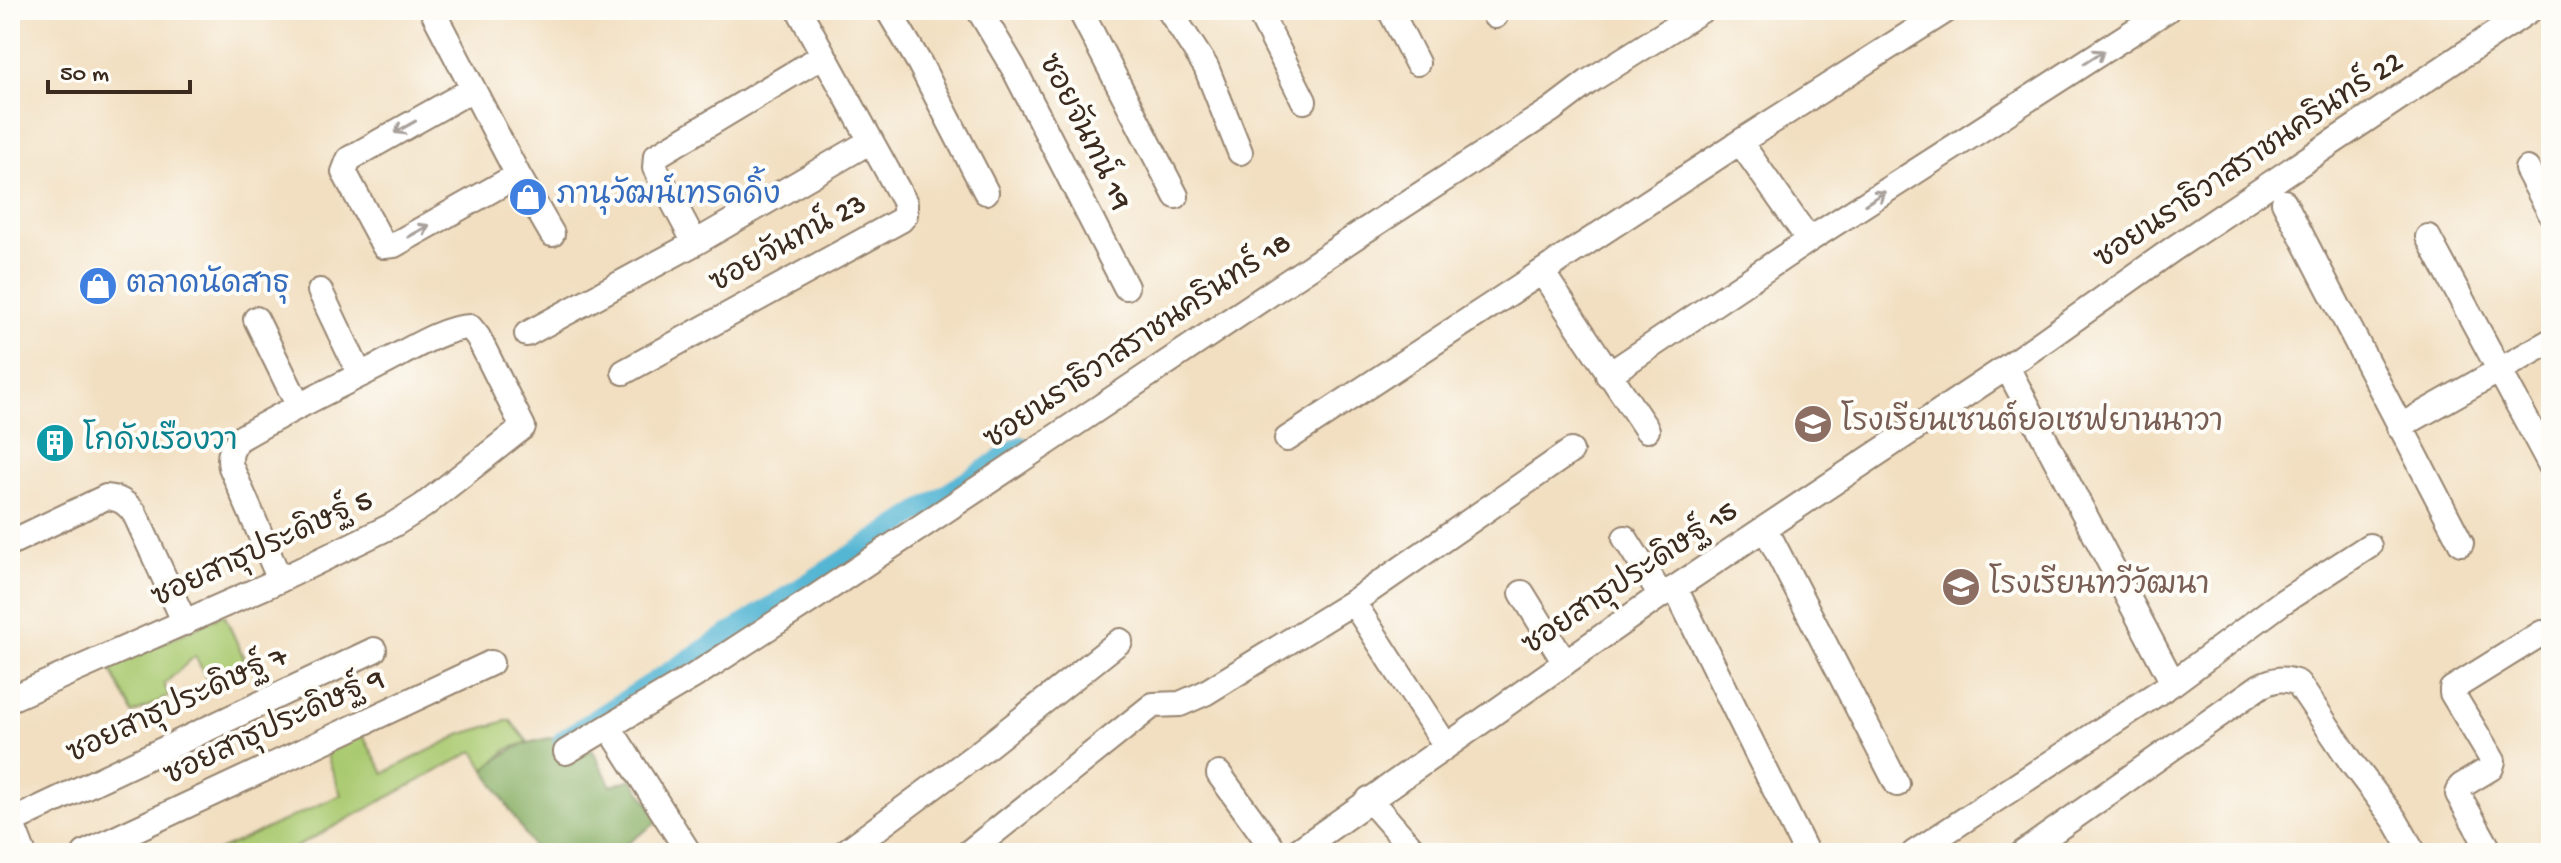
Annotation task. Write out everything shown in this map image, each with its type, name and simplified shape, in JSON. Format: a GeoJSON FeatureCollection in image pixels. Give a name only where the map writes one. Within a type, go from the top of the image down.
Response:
{"type":"FeatureCollection","features":[{"type":"Feature","properties":{"kind":"main road"},"geometry":{"type":"LineString","coordinates":[[10,824],[20,853]]}},
{"type":"Feature","properties":{"kind":"street"},"geometry":{"type":"LineString","coordinates":[[432,10],[552,234]]}},
{"type":"Feature","properties":{"kind":"street","name":"ซอยจันทน์ 23"},"geometry":{"type":"LineString","coordinates":[[624,372],[901,220],[905,215],[905,203],[799,10]]}},
{"type":"Feature","properties":{"kind":"street"},"geometry":{"type":"LineString","coordinates":[[888,10],[920,64],[986,192]]}},
{"type":"Feature","properties":{"kind":"street","name":"ซอยจันทน์ 19"},"geometry":{"type":"LineString","coordinates":[[979,10],[1013,67],[1126,287]]}},
{"type":"Feature","properties":{"kind":"street"},"geometry":{"type":"LineString","coordinates":[[1080,10],[1176,196]]}},
{"type":"Feature","properties":{"kind":"street"},"geometry":{"type":"LineString","coordinates":[[1169,10],[1206,67],[1240,152]]}},
{"type":"Feature","properties":{"kind":"street"},"geometry":{"type":"LineString","coordinates":[[1258,10],[1304,101]]}},
{"type":"Feature","properties":{"kind":"street"},"geometry":{"type":"LineString","coordinates":[[1390,10],[1417,63]]}},
{"type":"Feature","properties":{"kind":"street","name":"ซอยนราธิวาสราชนครินทร์ 18"},"geometry":{"type":"LineString","coordinates":[[566,752],[694,676],[814,598],[1551,110],[1588,82],[1702,10]]}},
{"type":"Feature","properties":{"kind":"street"},"geometry":{"type":"LineString","coordinates":[[1287,439],[1947,10]]}},
{"type":"Feature","properties":{"kind":"street"},"geometry":{"type":"LineString","coordinates":[[1608,375],[1809,240],[2167,10]]}},
{"type":"Feature","properties":{"kind":"street","name":"ซอยนราธิวาสราชนครินทร์ 22"},"geometry":{"type":"LineString","coordinates":[[2007,367],[2186,241],[2530,10]]}},
{"type":"Feature","properties":{"kind":"street"},"geometry":{"type":"LineString","coordinates":[[695,243],[655,168],[656,156],[824,55]]}},
{"type":"Feature","properties":{"kind":"street"},"geometry":{"type":"LineString","coordinates":[[473,89],[349,159],[344,172],[364,211],[384,246],[394,245],[518,175]]}},
{"type":"Feature","properties":{"kind":"street"},"geometry":{"type":"LineString","coordinates":[[527,334],[695,243],[869,142]]}},
{"type":"Feature","properties":{"kind":"street"},"geometry":{"type":"LineString","coordinates":[[1740,142],[1809,240]]}},
{"type":"Feature","properties":{"kind":"street"},"geometry":{"type":"LineString","coordinates":[[2527,169],[2550,210]]}},
{"type":"Feature","properties":{"kind":"street"},"geometry":{"type":"LineString","coordinates":[[2284,202],[2461,543]]}},
{"type":"Feature","properties":{"kind":"street"},"geometry":{"type":"LineString","coordinates":[[2428,237],[2551,466]]}},
{"type":"Feature","properties":{"kind":"street"},"geometry":{"type":"LineString","coordinates":[[1542,272],[1647,430]]}},
{"type":"Feature","properties":{"kind":"street"},"geometry":{"type":"LineString","coordinates":[[280,580],[229,460],[239,439],[298,405],[360,375],[320,291]]}},
{"type":"Feature","properties":{"kind":"street"},"geometry":{"type":"LineString","coordinates":[[256,319],[298,405]]}},
{"type":"Feature","properties":{"kind":"street","name":"ซอยสาธุประดิษฐ์ 5"},"geometry":{"type":"LineString","coordinates":[[10,699],[280,580],[407,518],[523,427],[470,327],[461,327],[421,344],[360,375]]}},
{"type":"Feature","properties":{"kind":"street"},"geometry":{"type":"LineString","coordinates":[[2399,427],[2551,341]]}},
{"type":"Feature","properties":{"kind":"street"},"geometry":{"type":"LineString","coordinates":[[2007,367],[2173,683]]}},
{"type":"Feature","properties":{"kind":"street","name":"ซอยสาธุประดิษฐ์ 15"},"geometry":{"type":"LineString","coordinates":[[1295,853],[1668,592],[2007,367]]}},
{"type":"Feature","properties":{"kind":"street"},"geometry":{"type":"LineString","coordinates":[[968,853],[1153,705],[1180,704],[1195,699],[1353,602],[1571,451]]}},
{"type":"Feature","properties":{"kind":"street"},"geometry":{"type":"LineString","coordinates":[[10,543],[106,497],[116,497],[126,502],[134,512],[185,623]]}},
{"type":"Feature","properties":{"kind":"street"},"geometry":{"type":"LineString","coordinates":[[1765,528],[1897,784]]}},
{"type":"Feature","properties":{"kind":"street"},"geometry":{"type":"LineString","coordinates":[[1625,538],[1668,592],[1806,852]]}},
{"type":"Feature","properties":{"kind":"street"},"geometry":{"type":"LineString","coordinates":[[1914,853],[2173,683],[2281,603],[2369,546]]}},
{"type":"Feature","properties":{"kind":"street"},"geometry":{"type":"LineString","coordinates":[[1522,593],[1565,663]]}},
{"type":"Feature","properties":{"kind":"street"},"geometry":{"type":"LineString","coordinates":[[1353,602],[1446,746]]}},
{"type":"Feature","properties":{"kind":"street"},"geometry":{"type":"LineString","coordinates":[[2491,853],[2458,794],[2461,786],[2491,768],[2493,761],[2452,689],[2542,633]]}},
{"type":"Feature","properties":{"kind":"street"},"geometry":{"type":"LineString","coordinates":[[844,853],[984,749],[1120,641]]}},
{"type":"Feature","properties":{"kind":"street","name":"ซอยสาธุประดิษฐ์ 7"},"geometry":{"type":"LineString","coordinates":[[10,824],[374,650]]}},
{"type":"Feature","properties":{"kind":"street","name":"ซอยสาธุประดิษฐ์ 9"},"geometry":{"type":"LineString","coordinates":[[85,853],[491,663]]}},
{"type":"Feature","properties":{"kind":"street"},"geometry":{"type":"LineString","coordinates":[[2029,851],[2260,686],[2272,680],[2285,679],[2298,683],[2395,820],[2414,853]]}},
{"type":"Feature","properties":{"kind":"street"},"geometry":{"type":"LineString","coordinates":[[609,727],[689,853]]}},
{"type":"Feature","properties":{"kind":"street"},"geometry":{"type":"LineString","coordinates":[[1219,774],[1276,853]]}},
{"type":"Feature","properties":{"kind":"street"},"geometry":{"type":"LineString","coordinates":[[1369,799],[1416,853]]}},
{"type":"Feature","properties":{"kind":"green space"},"geometry":{"type":"Polygon","coordinates":[[[224,614],[247,665],[208,681],[195,656],[164,684],[169,696],[133,714],[110,668],[224,614]]]}},
{"type":"Feature","properties":{"kind":"green space"},"geometry":{"type":"Polygon","coordinates":[[[510,720],[528,742],[508,749],[485,770],[474,751],[285,853],[212,853],[341,795],[324,747],[361,733],[384,773],[462,734],[510,720]]]}},
{"type":"Feature","properties":{"kind":"green space"},"geometry":{"type":"Polygon","coordinates":[[[556,737],[569,760],[592,749],[611,786],[632,779],[660,820],[614,853],[537,853],[485,770],[518,747],[556,737]]]}},
{"type":"Feature","properties":{"kind":"waterway"},"geometry":{"type":"LineString","coordinates":[[563,740],[1021,446]]}},
{"type":"Feature","properties":{"kind":"place","name":"ภานุวัฒน์เทรดดิ้ง"},"geometry":{"type":"Point","coordinates":[528,197]}},
{"type":"Feature","properties":{"kind":"place","name":"ตลาดนัดสาธุ"},"geometry":{"type":"Point","coordinates":[98,286]}},
{"type":"Feature","properties":{"kind":"place","name":"โรงเรียนเซนต์ยอเซฟยานนาวา"},"geometry":{"type":"Point","coordinates":[1813,424]}},
{"type":"Feature","properties":{"kind":"place","name":"โกดังเรืองวา"},"geometry":{"type":"Point","coordinates":[55,443]}},
{"type":"Feature","properties":{"kind":"place","name":"โรงเรียนทวีวัฒนา"},"geometry":{"type":"Point","coordinates":[1961,587]}}]}
